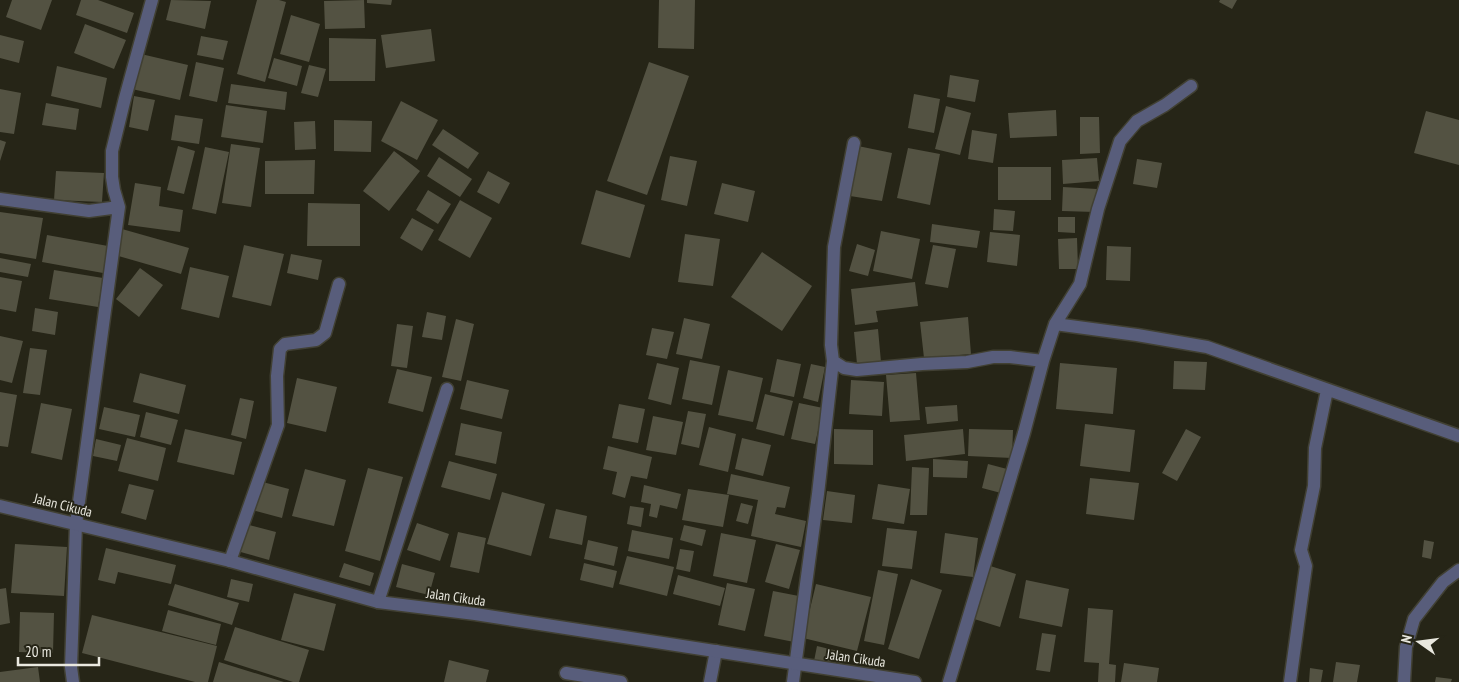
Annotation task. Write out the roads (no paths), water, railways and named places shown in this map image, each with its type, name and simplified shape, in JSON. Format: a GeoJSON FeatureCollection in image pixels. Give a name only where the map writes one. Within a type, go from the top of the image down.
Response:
{"type":"FeatureCollection","features":[{"type":"Feature","properties":{"kind":"street"},"geometry":{"type":"LineString","coordinates":[[73,682],[71,667],[76,524],[119,207],[112,177],[112,151],[152,0]]}},
{"type":"Feature","properties":{"kind":"street"},"geometry":{"type":"LineString","coordinates":[[949,682],[1024,433],[1043,361],[1055,324],[1080,284],[1098,209],[1120,141],[1137,121],[1165,105],[1191,86]]}},
{"type":"Feature","properties":{"kind":"street"},"geometry":{"type":"LineString","coordinates":[[793,682],[818,494],[833,361],[831,345],[834,247],[854,143]]}},
{"type":"Feature","properties":{"kind":"street"},"geometry":{"type":"LineString","coordinates":[[0,199],[89,210],[119,207]]}},
{"type":"Feature","properties":{"kind":"street"},"geometry":{"type":"LineString","coordinates":[[230,561],[278,425],[277,376],[280,350],[286,344],[316,340],[324,333],[339,284]]}},
{"type":"Feature","properties":{"kind":"street"},"geometry":{"type":"LineString","coordinates":[[1055,324],[1207,347],[1459,436]]}},
{"type":"Feature","properties":{"kind":"street"},"geometry":{"type":"LineString","coordinates":[[833,361],[844,368],[857,370],[966,362],[993,357],[1043,361]]}},
{"type":"Feature","properties":{"kind":"street"},"geometry":{"type":"LineString","coordinates":[[378,602],[447,389]]}},
{"type":"Feature","properties":{"kind":"street"},"geometry":{"type":"LineString","coordinates":[[1290,682],[1306,566],[1301,550],[1314,486],[1315,448],[1327,390]]}},
{"type":"Feature","properties":{"kind":"street","name":"Jalan Cikuda"},"geometry":{"type":"LineString","coordinates":[[0,506],[230,561],[378,602],[485,616],[915,682]]}},
{"type":"Feature","properties":{"kind":"street"},"geometry":{"type":"LineString","coordinates":[[1404,682],[1406,647],[1414,619],[1443,582],[1459,570]]}},
{"type":"Feature","properties":{"kind":"street"},"geometry":{"type":"LineString","coordinates":[[710,682],[716,651]]}},
{"type":"Feature","properties":{"kind":"street"},"geometry":{"type":"LineString","coordinates":[[566,673],[621,682]]}}]}
